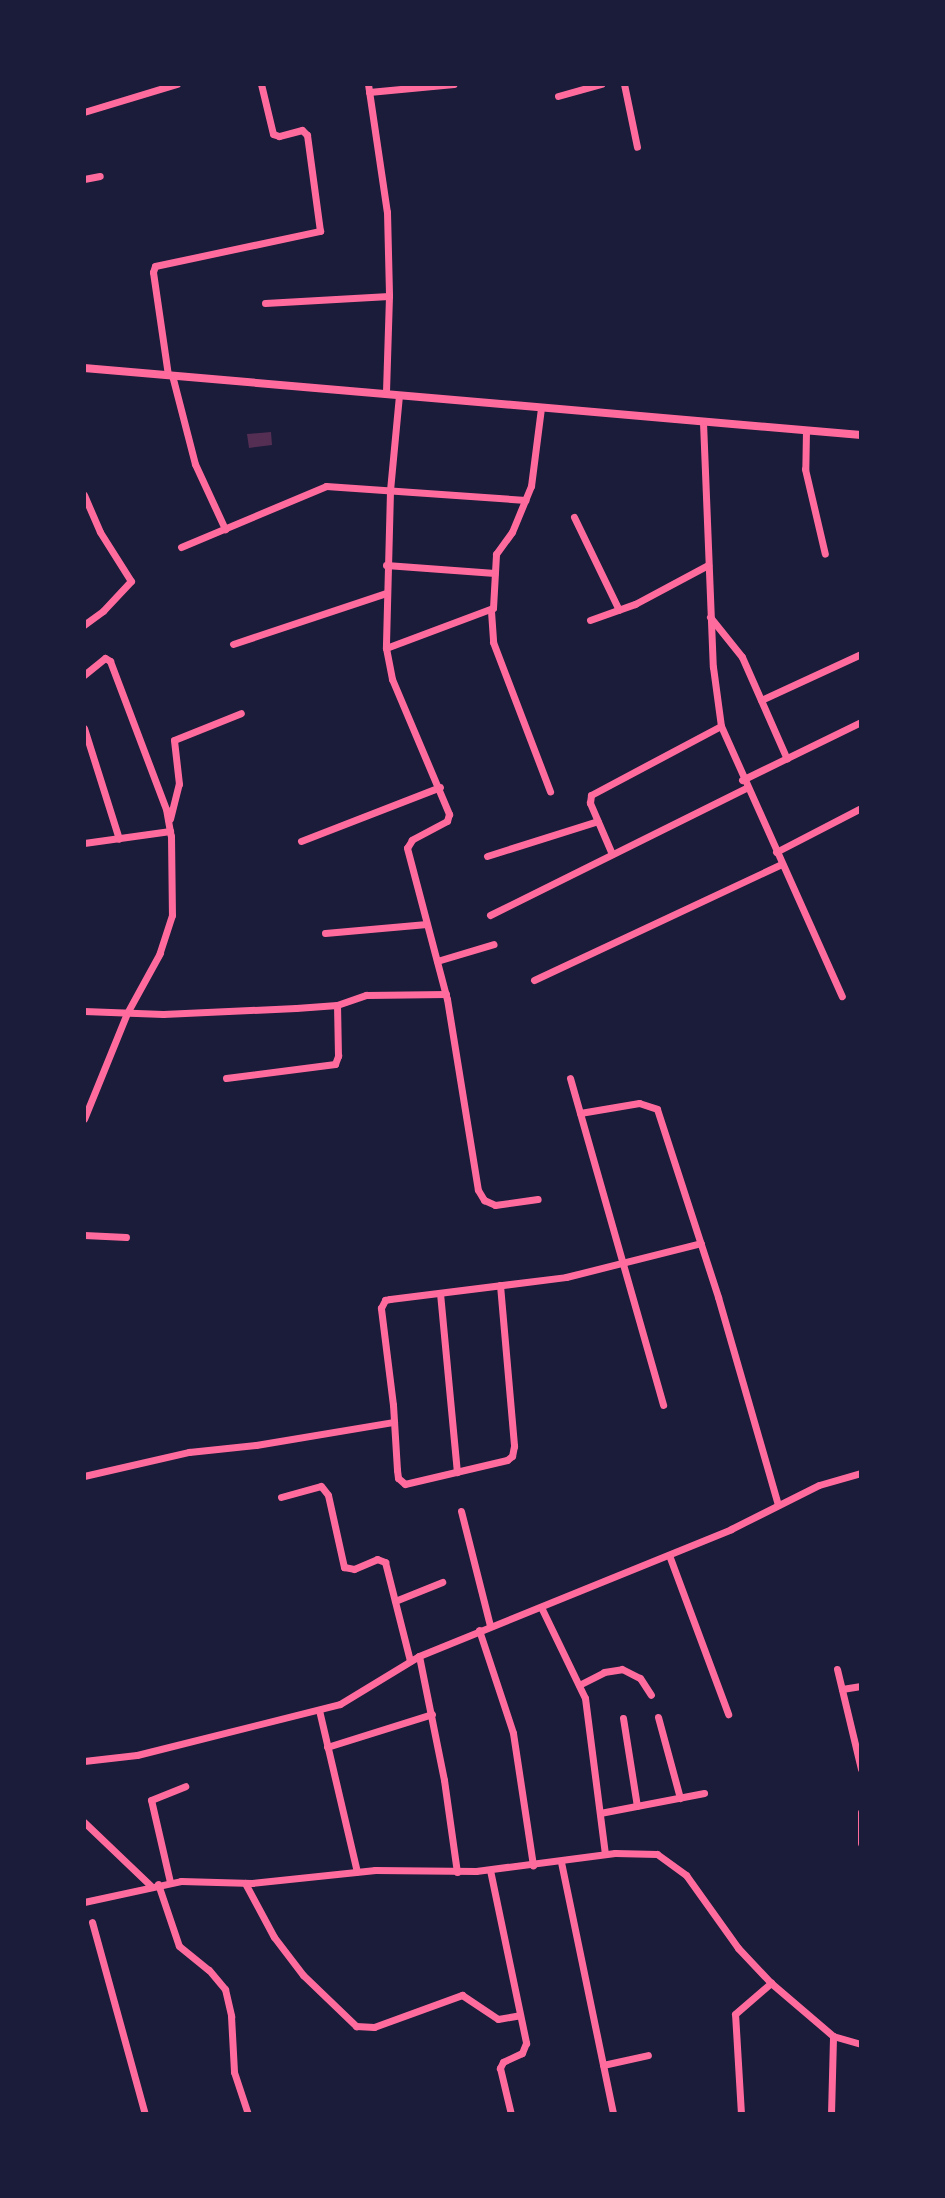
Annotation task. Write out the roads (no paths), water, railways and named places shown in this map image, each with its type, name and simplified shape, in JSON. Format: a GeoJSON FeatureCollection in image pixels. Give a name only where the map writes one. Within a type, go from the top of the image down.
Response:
{"type":"FeatureCollection","features":[{"type":"Feature","properties":{"kind":"street"},"geometry":{"type":"LineString","coordinates":[[84,112],[177,84]]}},
{"type":"Feature","properties":{"kind":"street"},"geometry":{"type":"LineString","coordinates":[[225,529],[195,464],[170,375],[153,272],[155,266],[320,231],[307,135],[302,130],[279,136],[273,134],[261,84]]}},
{"type":"Feature","properties":{"kind":"street"},"geometry":{"type":"LineString","coordinates":[[386,394],[389,296],[384,185],[369,88],[454,84]]}},
{"type":"Feature","properties":{"kind":"street"},"geometry":{"type":"LineString","coordinates":[[558,96],[601,84]]}},
{"type":"Feature","properties":{"kind":"street"},"geometry":{"type":"LineString","coordinates":[[624,84],[637,147]]}},
{"type":"Feature","properties":{"kind":"street"},"geometry":{"type":"LineString","coordinates":[[84,179],[100,176]]}},
{"type":"Feature","properties":{"kind":"street"},"geometry":{"type":"LineString","coordinates":[[265,303],[389,296]]}},
{"type":"Feature","properties":{"kind":"street"},"geometry":{"type":"LineString","coordinates":[[84,368],[861,435]]}},
{"type":"Feature","properties":{"kind":"street"},"geometry":{"type":"LineString","coordinates":[[399,395],[386,565],[386,648],[392,679],[449,814],[447,821],[407,846],[446,994],[478,1190],[484,1200],[495,1205],[538,1199]]}},
{"type":"Feature","properties":{"kind":"street"},"geometry":{"type":"LineString","coordinates":[[541,408],[526,500],[512,532],[497,553],[491,611],[493,642],[550,791]]}},
{"type":"Feature","properties":{"kind":"street"},"geometry":{"type":"LineString","coordinates":[[703,422],[710,617],[721,726],[744,784],[842,996]]}},
{"type":"Feature","properties":{"kind":"street"},"geometry":{"type":"LineString","coordinates":[[806,430],[805,469],[825,554]]}},
{"type":"Feature","properties":{"kind":"street"},"geometry":{"type":"LineString","coordinates":[[181,547],[326,486],[526,500]]}},
{"type":"Feature","properties":{"kind":"street"},"geometry":{"type":"LineString","coordinates":[[84,497],[100,532],[131,581],[103,611],[84,625]]}},
{"type":"Feature","properties":{"kind":"street"},"geometry":{"type":"LineString","coordinates":[[574,517],[619,610]]}},
{"type":"Feature","properties":{"kind":"street"},"geometry":{"type":"LineString","coordinates":[[386,565],[495,573]]}},
{"type":"Feature","properties":{"kind":"street"},"geometry":{"type":"LineString","coordinates":[[590,620],[619,610],[708,565]]}},
{"type":"Feature","properties":{"kind":"street"},"geometry":{"type":"LineString","coordinates":[[233,644],[386,593]]}},
{"type":"Feature","properties":{"kind":"street"},"geometry":{"type":"LineString","coordinates":[[386,648],[491,611]]}},
{"type":"Feature","properties":{"kind":"street"},"geometry":{"type":"LineString","coordinates":[[710,617],[737,649],[787,759]]}},
{"type":"Feature","properties":{"kind":"street"},"geometry":{"type":"LineString","coordinates":[[761,700],[861,654]]}},
{"type":"Feature","properties":{"kind":"street"},"geometry":{"type":"LineString","coordinates":[[84,675],[105,658],[110,661],[170,831],[169,931],[127,1013],[84,1119]]}},
{"type":"Feature","properties":{"kind":"street"},"geometry":{"type":"LineString","coordinates":[[169,821],[178,797],[176,737],[241,713]]}},
{"type":"Feature","properties":{"kind":"street"},"geometry":{"type":"LineString","coordinates":[[490,915],[861,722]]}},
{"type":"Feature","properties":{"kind":"street"},"geometry":{"type":"LineString","coordinates":[[612,854],[590,803],[591,795],[721,726]]}},
{"type":"Feature","properties":{"kind":"street"},"geometry":{"type":"LineString","coordinates":[[84,728],[119,839]]}},
{"type":"Feature","properties":{"kind":"street"},"geometry":{"type":"LineString","coordinates":[[301,841],[440,787]]}},
{"type":"Feature","properties":{"kind":"street"},"geometry":{"type":"LineString","coordinates":[[776,852],[861,808]]}},
{"type":"Feature","properties":{"kind":"street"},"geometry":{"type":"LineString","coordinates":[[487,856],[598,821]]}},
{"type":"Feature","properties":{"kind":"street"},"geometry":{"type":"LineString","coordinates":[[84,843],[170,831]]}},
{"type":"Feature","properties":{"kind":"street"},"geometry":{"type":"LineString","coordinates":[[534,980],[782,864]]}},
{"type":"Feature","properties":{"kind":"street"},"geometry":{"type":"LineString","coordinates":[[325,933],[427,924]]}},
{"type":"Feature","properties":{"kind":"street"},"geometry":{"type":"LineString","coordinates":[[437,961],[494,944]]}},
{"type":"Feature","properties":{"kind":"street"},"geometry":{"type":"LineString","coordinates":[[84,1011],[127,1013],[337,1005],[366,995],[446,994]]}},
{"type":"Feature","properties":{"kind":"street"},"geometry":{"type":"LineString","coordinates":[[226,1078],[335,1064],[338,1056],[337,1005]]}},
{"type":"Feature","properties":{"kind":"street"},"geometry":{"type":"LineString","coordinates":[[570,1078],[663,1405]]}},
{"type":"Feature","properties":{"kind":"street"},"geometry":{"type":"LineString","coordinates":[[580,1113],[639,1103],[657,1109],[701,1243],[778,1505]]}},
{"type":"Feature","properties":{"kind":"street"},"geometry":{"type":"LineString","coordinates":[[84,1235],[126,1237]]}},
{"type":"Feature","properties":{"kind":"street"},"geometry":{"type":"LineString","coordinates":[[500,1285],[514,1451],[507,1460],[410,1484],[400,1481],[382,1304],[390,1299],[500,1285],[566,1277],[701,1243]]}},
{"type":"Feature","properties":{"kind":"street"},"geometry":{"type":"LineString","coordinates":[[440,1293],[457,1472]]}},
{"type":"Feature","properties":{"kind":"street"},"geometry":{"type":"LineString","coordinates":[[84,1476],[189,1452],[256,1445],[394,1422]]}},
{"type":"Feature","properties":{"kind":"street"},"geometry":{"type":"LineString","coordinates":[[84,1761],[137,1755],[319,1710],[354,1698],[419,1656],[669,1555],[819,1485],[861,1473]]}},
{"type":"Feature","properties":{"kind":"street"},"geometry":{"type":"LineString","coordinates":[[281,1497],[318,1485],[323,1488],[344,1567],[350,1570],[377,1559],[383,1560],[410,1661]]}},
{"type":"Feature","properties":{"kind":"street"},"geometry":{"type":"LineString","coordinates":[[461,1511],[490,1626]]}},
{"type":"Feature","properties":{"kind":"street"},"geometry":{"type":"LineString","coordinates":[[669,1555],[728,1714]]}},
{"type":"Feature","properties":{"kind":"street"},"geometry":{"type":"LineString","coordinates":[[395,1601],[442,1582]]}},
{"type":"Feature","properties":{"kind":"street"},"geometry":{"type":"LineString","coordinates":[[541,1607],[568,1669],[579,1685],[588,1715],[604,1847]]}},
{"type":"Feature","properties":{"kind":"street"},"geometry":{"type":"LineString","coordinates":[[479,1630],[513,1733],[533,1865]]}},
{"type":"Feature","properties":{"kind":"street"},"geometry":{"type":"LineString","coordinates":[[419,1656],[432,1714],[457,1872]]}},
{"type":"Feature","properties":{"kind":"street"},"geometry":{"type":"LineString","coordinates":[[579,1685],[604,1672],[622,1669],[640,1678],[651,1695]]}},
{"type":"Feature","properties":{"kind":"street"},"geometry":{"type":"LineString","coordinates":[[837,1669],[858,1740],[861,1769]]}},
{"type":"Feature","properties":{"kind":"street"},"geometry":{"type":"LineString","coordinates":[[842,1689],[861,1686]]}},
{"type":"Feature","properties":{"kind":"street"},"geometry":{"type":"LineString","coordinates":[[319,1710],[357,1872]]}},
{"type":"Feature","properties":{"kind":"street"},"geometry":{"type":"LineString","coordinates":[[327,1747],[432,1714]]}},
{"type":"Feature","properties":{"kind":"street"},"geometry":{"type":"LineString","coordinates":[[658,1717],[680,1798]]}},
{"type":"Feature","properties":{"kind":"street"},"geometry":{"type":"LineString","coordinates":[[623,1718],[637,1806]]}},
{"type":"Feature","properties":{"kind":"street"},"geometry":{"type":"LineString","coordinates":[[170,1882],[151,1800],[185,1786]]}},
{"type":"Feature","properties":{"kind":"street"},"geometry":{"type":"LineString","coordinates":[[600,1813],[704,1793]]}},
{"type":"Feature","properties":{"kind":"street"},"geometry":{"type":"LineString","coordinates":[[861,1812],[861,1843]]}},
{"type":"Feature","properties":{"kind":"street"},"geometry":{"type":"LineString","coordinates":[[84,1822],[154,1885],[179,1946],[209,1970],[225,1989],[231,2016],[234,2072],[248,2114]]}},
{"type":"Feature","properties":{"kind":"street"},"geometry":{"type":"LineString","coordinates":[[84,1902],[170,1882],[245,1883],[357,1872],[490,1870],[561,1862],[604,1847],[646,1852],[666,1858],[693,1884],[738,1948],[771,1983],[833,2036],[861,2044]]}},
{"type":"Feature","properties":{"kind":"street"},"geometry":{"type":"LineString","coordinates":[[561,1862],[613,2114]]}},
{"type":"Feature","properties":{"kind":"street"},"geometry":{"type":"LineString","coordinates":[[490,1870],[526,2048],[503,2062],[500,2068],[511,2114]]}},
{"type":"Feature","properties":{"kind":"street"},"geometry":{"type":"LineString","coordinates":[[245,1883],[274,1937],[303,1975],[356,2026],[368,2029],[462,1995],[498,2019],[520,2015]]}},
{"type":"Feature","properties":{"kind":"street"},"geometry":{"type":"LineString","coordinates":[[92,1922],[145,2114]]}},
{"type":"Feature","properties":{"kind":"street"},"geometry":{"type":"LineString","coordinates":[[741,2114],[735,2014],[771,1983]]}},
{"type":"Feature","properties":{"kind":"street"},"geometry":{"type":"LineString","coordinates":[[831,2114],[833,2036]]}},
{"type":"Feature","properties":{"kind":"street"},"geometry":{"type":"LineString","coordinates":[[603,2065],[648,2055]]}}]}
